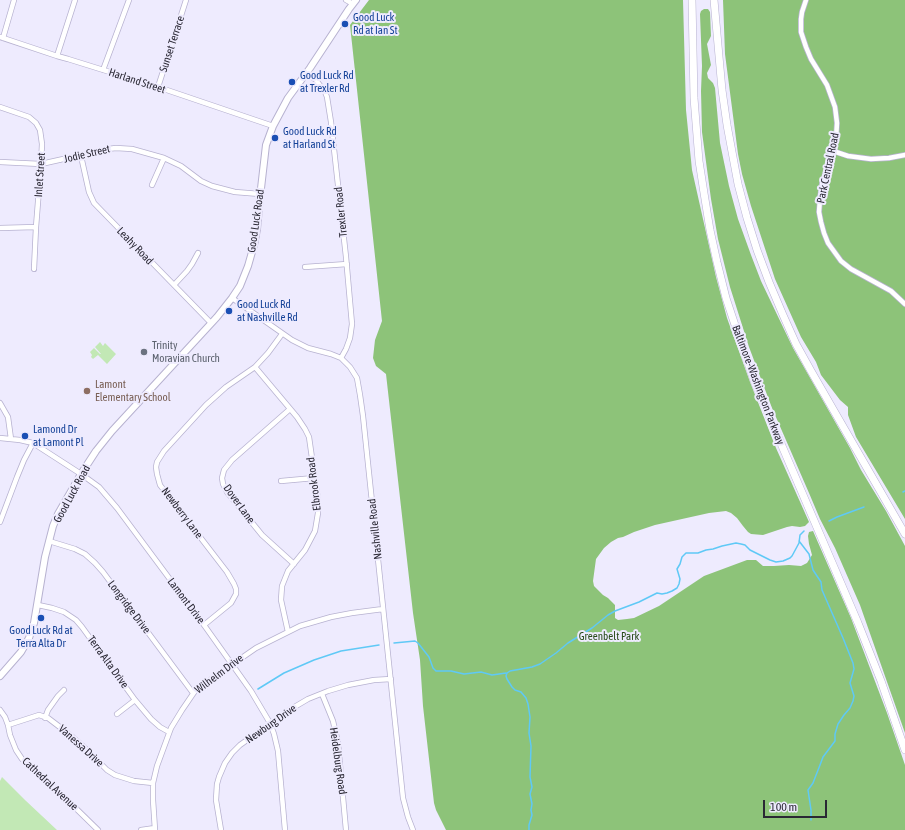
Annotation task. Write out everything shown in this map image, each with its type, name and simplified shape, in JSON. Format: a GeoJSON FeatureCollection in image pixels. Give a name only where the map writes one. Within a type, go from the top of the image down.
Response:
{"type":"FeatureCollection","features":[{"type":"Feature","properties":{"kind":"highway","name":"Baltimore-Washington Parkway"},"geometry":{"type":"LineString","coordinates":[[692,0],[694,98],[699,161],[710,230],[726,298],[755,383],[858,623],[881,681],[905,750]]}},
{"type":"Feature","properties":{"kind":"highway"},"geometry":{"type":"LineString","coordinates":[[714,0],[726,125],[738,184],[757,250],[796,344],[905,534]]}},
{"type":"Feature","properties":{"kind":"main road","name":"Good Luck Road"},"geometry":{"type":"LineString","coordinates":[[0,676],[26,645],[34,624],[49,541],[58,514],[81,474],[96,451],[112,431],[211,323],[240,286],[253,251],[257,229],[266,145],[273,126],[288,98],[355,2]]}},
{"type":"Feature","properties":{"kind":"street"},"geometry":{"type":"LineString","coordinates":[[2,38],[14,0]]}},
{"type":"Feature","properties":{"kind":"street"},"geometry":{"type":"LineString","coordinates":[[57,56],[75,0]]}},
{"type":"Feature","properties":{"kind":"street"},"geometry":{"type":"LineString","coordinates":[[103,70],[128,0]]}},
{"type":"Feature","properties":{"kind":"street","name":"Sunset Terrace"},"geometry":{"type":"LineString","coordinates":[[158,87],[186,0]]}},
{"type":"Feature","properties":{"kind":"street"},"geometry":{"type":"LineString","coordinates":[[346,0],[355,2]]}},
{"type":"Feature","properties":{"kind":"street","name":"Park Central Road"},"geometry":{"type":"LineString","coordinates":[[806,0],[800,20],[802,32],[811,59],[827,85],[835,107],[837,123],[836,139],[822,184],[820,199],[821,222],[828,243],[841,261],[851,269],[891,291],[905,304]]}},
{"type":"Feature","properties":{"kind":"street","name":"Harland Street"},"geometry":{"type":"LineString","coordinates":[[2,38],[158,87],[273,126]]}},
{"type":"Feature","properties":{"kind":"street","name":"Trexler Road"},"geometry":{"type":"LineString","coordinates":[[306,73],[320,84],[327,97],[335,156],[352,324],[350,338],[341,358]]}},
{"type":"Feature","properties":{"kind":"street","name":"Inlet Street"},"geometry":{"type":"LineString","coordinates":[[0,107],[29,117],[38,125],[40,130],[41,164],[34,269]]}},
{"type":"Feature","properties":{"kind":"street","name":"Jodie Street"},"geometry":{"type":"LineString","coordinates":[[0,162],[41,164],[108,149],[124,148],[142,151],[164,158],[181,166],[201,181],[212,186],[235,192],[260,194]]}},
{"type":"Feature","properties":{"kind":"street"},"geometry":{"type":"LineString","coordinates":[[833,151],[848,156],[871,159],[905,155]]}},
{"type":"Feature","properties":{"kind":"street","name":"Leahy Road"},"geometry":{"type":"LineString","coordinates":[[81,156],[89,192],[94,203],[211,323]]}},
{"type":"Feature","properties":{"kind":"street"},"geometry":{"type":"LineString","coordinates":[[152,185],[164,158]]}},
{"type":"Feature","properties":{"kind":"street"},"geometry":{"type":"LineString","coordinates":[[0,228],[36,227]]}},
{"type":"Feature","properties":{"kind":"street"},"geometry":{"type":"LineString","coordinates":[[174,285],[188,271],[198,252]]}},
{"type":"Feature","properties":{"kind":"street"},"geometry":{"type":"LineString","coordinates":[[304,267],[346,264]]}},
{"type":"Feature","properties":{"kind":"street"},"geometry":{"type":"LineString","coordinates":[[232,298],[282,334],[308,348],[341,358]]}},
{"type":"Feature","properties":{"kind":"street","name":"Newberry Lane"},"geometry":{"type":"LineString","coordinates":[[204,625],[231,603],[236,594],[236,589],[227,572],[160,485],[156,467],[157,462],[164,451],[206,405],[226,387],[255,367],[282,334]]}},
{"type":"Feature","properties":{"kind":"street","name":"Nashville Road"},"geometry":{"type":"LineString","coordinates":[[341,358],[354,373],[359,385],[403,798],[413,830]]}},
{"type":"Feature","properties":{"kind":"street","name":"Elbrook Road"},"geometry":{"type":"LineString","coordinates":[[255,367],[305,428],[309,437],[318,500],[318,513],[315,531],[305,550],[288,571],[281,593],[283,612],[288,632]]}},
{"type":"Feature","properties":{"kind":"street"},"geometry":{"type":"LineString","coordinates":[[0,403],[8,417],[11,439]]}},
{"type":"Feature","properties":{"kind":"street","name":"Dover Lane"},"geometry":{"type":"LineString","coordinates":[[290,409],[232,460],[224,470],[222,478],[227,492],[262,535],[294,564]]}},
{"type":"Feature","properties":{"kind":"street","name":"Lamont Drive"},"geometry":{"type":"LineString","coordinates":[[0,438],[33,443],[99,487],[204,625],[251,691],[270,723],[278,751],[285,830]]}},
{"type":"Feature","properties":{"kind":"street"},"geometry":{"type":"LineString","coordinates":[[0,522],[24,460],[33,443]]}},
{"type":"Feature","properties":{"kind":"street"},"geometry":{"type":"LineString","coordinates":[[281,481],[314,478]]}},
{"type":"Feature","properties":{"kind":"street","name":"Longridge Drive"},"geometry":{"type":"LineString","coordinates":[[49,541],[75,549],[85,554],[95,562],[193,693]]}},
{"type":"Feature","properties":{"kind":"street","name":"Terra Alta Drive"},"geometry":{"type":"LineString","coordinates":[[38,605],[64,612],[76,620],[135,700],[151,719],[160,727],[170,732]]}},
{"type":"Feature","properties":{"kind":"street","name":"Wilhelm Drive"},"geometry":{"type":"LineString","coordinates":[[155,829],[153,783],[157,766],[178,715],[193,693],[256,648],[300,626],[331,617],[383,609]]}},
{"type":"Feature","properties":{"kind":"street","name":"Newburg Drive"},"geometry":{"type":"LineString","coordinates":[[221,830],[216,800],[219,777],[225,763],[240,745],[299,704],[338,688],[374,680],[391,679]]}},
{"type":"Feature","properties":{"kind":"street"},"geometry":{"type":"LineString","coordinates":[[8,725],[38,715],[45,718],[48,710],[64,690]]}},
{"type":"Feature","properties":{"kind":"street","name":"Heidelburg Road"},"geometry":{"type":"LineString","coordinates":[[322,694],[331,715],[337,739],[346,830]]}},
{"type":"Feature","properties":{"kind":"street"},"geometry":{"type":"LineString","coordinates":[[117,714],[135,700]]}},
{"type":"Feature","properties":{"kind":"street","name":"Cathedral Avenue"},"geometry":{"type":"LineString","coordinates":[[0,710],[8,725],[16,750],[22,759],[52,785],[98,830]]}},
{"type":"Feature","properties":{"kind":"street","name":"Vanessa Drive"},"geometry":{"type":"LineString","coordinates":[[45,718],[48,718],[84,747],[115,776],[134,781],[153,783]]}},
{"type":"Feature","properties":{"kind":"street"},"geometry":{"type":"LineString","coordinates":[[141,830],[155,829]]}},
{"type":"Feature","properties":{"kind":"green space","name":"Greenbelt Park"},"geometry":{"type":"Polygon","coordinates":[[[369,0],[683,0],[686,110],[692,170],[716,277],[727,318],[750,382],[776,448],[809,522],[805,526],[787,527],[763,535],[751,534],[737,518],[726,511],[709,513],[655,525],[618,538],[604,548],[596,559],[593,581],[594,586],[615,605],[615,618],[618,620],[634,618],[659,606],[704,576],[747,560],[756,560],[763,566],[801,566],[807,563],[812,555],[808,536],[809,532],[813,531],[851,618],[905,765],[905,830],[446,830],[434,803],[423,706],[420,660],[413,613],[386,374],[376,366],[373,358],[375,340],[382,321],[350,25],[369,0]]]}},
{"type":"Feature","properties":{"kind":"green space"},"geometry":{"type":"Polygon","coordinates":[[[723,0],[905,0],[905,519],[856,437],[848,415],[848,407],[840,400],[821,375],[816,362],[801,337],[775,279],[751,206],[738,154],[725,54],[723,0]]]}},
{"type":"Feature","properties":{"kind":"green space"},"geometry":{"type":"Polygon","coordinates":[[[704,9],[708,9],[710,12],[711,36],[707,44],[711,65],[707,73],[708,78],[713,83],[715,88],[720,143],[738,219],[751,255],[761,281],[793,348],[905,546],[905,733],[860,605],[835,548],[820,519],[772,408],[749,347],[730,287],[718,239],[702,132],[700,14],[704,9]]]}},
{"type":"Feature","properties":{"kind":"green space"},"geometry":{"type":"Polygon","coordinates":[[[100,342],[103,346],[105,343],[116,354],[107,364],[98,355],[93,359],[91,357],[92,355],[90,352],[94,348],[101,354],[95,347],[100,342]]]}},
{"type":"Feature","properties":{"kind":"green space"},"geometry":{"type":"Polygon","coordinates":[[[2,777],[57,830],[0,830],[0,781],[2,777]]]}},
{"type":"Feature","properties":{"kind":"waterway"},"geometry":{"type":"LineString","coordinates":[[829,521],[864,507]]}},
{"type":"Feature","properties":{"kind":"waterway"},"geometry":{"type":"LineString","coordinates":[[529,830],[532,815],[530,794],[532,787],[530,777],[530,717],[526,698],[521,692],[512,687],[507,679],[507,673],[540,664],[615,611],[657,593],[667,593],[677,588],[680,579],[677,569],[682,557],[686,553],[698,553],[736,543],[745,545],[750,550],[770,560],[776,562],[783,561],[792,556],[799,543],[800,535],[804,531]]}},
{"type":"Feature","properties":{"kind":"waterway"},"geometry":{"type":"LineString","coordinates":[[799,541],[809,554],[813,570],[821,582],[822,590],[843,638],[854,669],[850,683],[854,696],[853,701],[850,708],[838,724],[835,734],[835,741],[823,757],[813,783],[808,790],[811,820]]}},
{"type":"Feature","properties":{"kind":"waterway"},"geometry":{"type":"LineString","coordinates":[[394,643],[415,641],[429,657],[433,668],[436,671],[451,671],[464,674],[481,672],[492,675],[506,673]]}},
{"type":"Feature","properties":{"kind":"waterway"},"geometry":{"type":"LineString","coordinates":[[258,689],[284,673],[314,660],[341,651],[379,645]]}},
{"type":"Feature","properties":{"kind":"place","name":"Good Luck Rd at Ian St"},"geometry":{"type":"Point","coordinates":[345,24]}},
{"type":"Feature","properties":{"kind":"place","name":"Good Luck Rd at Trexler Rd"},"geometry":{"type":"Point","coordinates":[292,82]}},
{"type":"Feature","properties":{"kind":"place","name":"Good Luck Rd at Harland St"},"geometry":{"type":"Point","coordinates":[275,138]}},
{"type":"Feature","properties":{"kind":"place","name":"Good Luck Rd at Nashville Rd"},"geometry":{"type":"Point","coordinates":[229,311]}},
{"type":"Feature","properties":{"kind":"place","name":"Trinity Moravian Church"},"geometry":{"type":"Point","coordinates":[144,352]}},
{"type":"Feature","properties":{"kind":"place","name":"Lamont Elementary School"},"geometry":{"type":"Point","coordinates":[87,391]}},
{"type":"Feature","properties":{"kind":"place","name":"Lamond Dr at Lamont Pl"},"geometry":{"type":"Point","coordinates":[25,436]}},
{"type":"Feature","properties":{"kind":"place","name":"Good Luck Rd at Terra Alta Dr"},"geometry":{"type":"Point","coordinates":[41,618]}}]}
